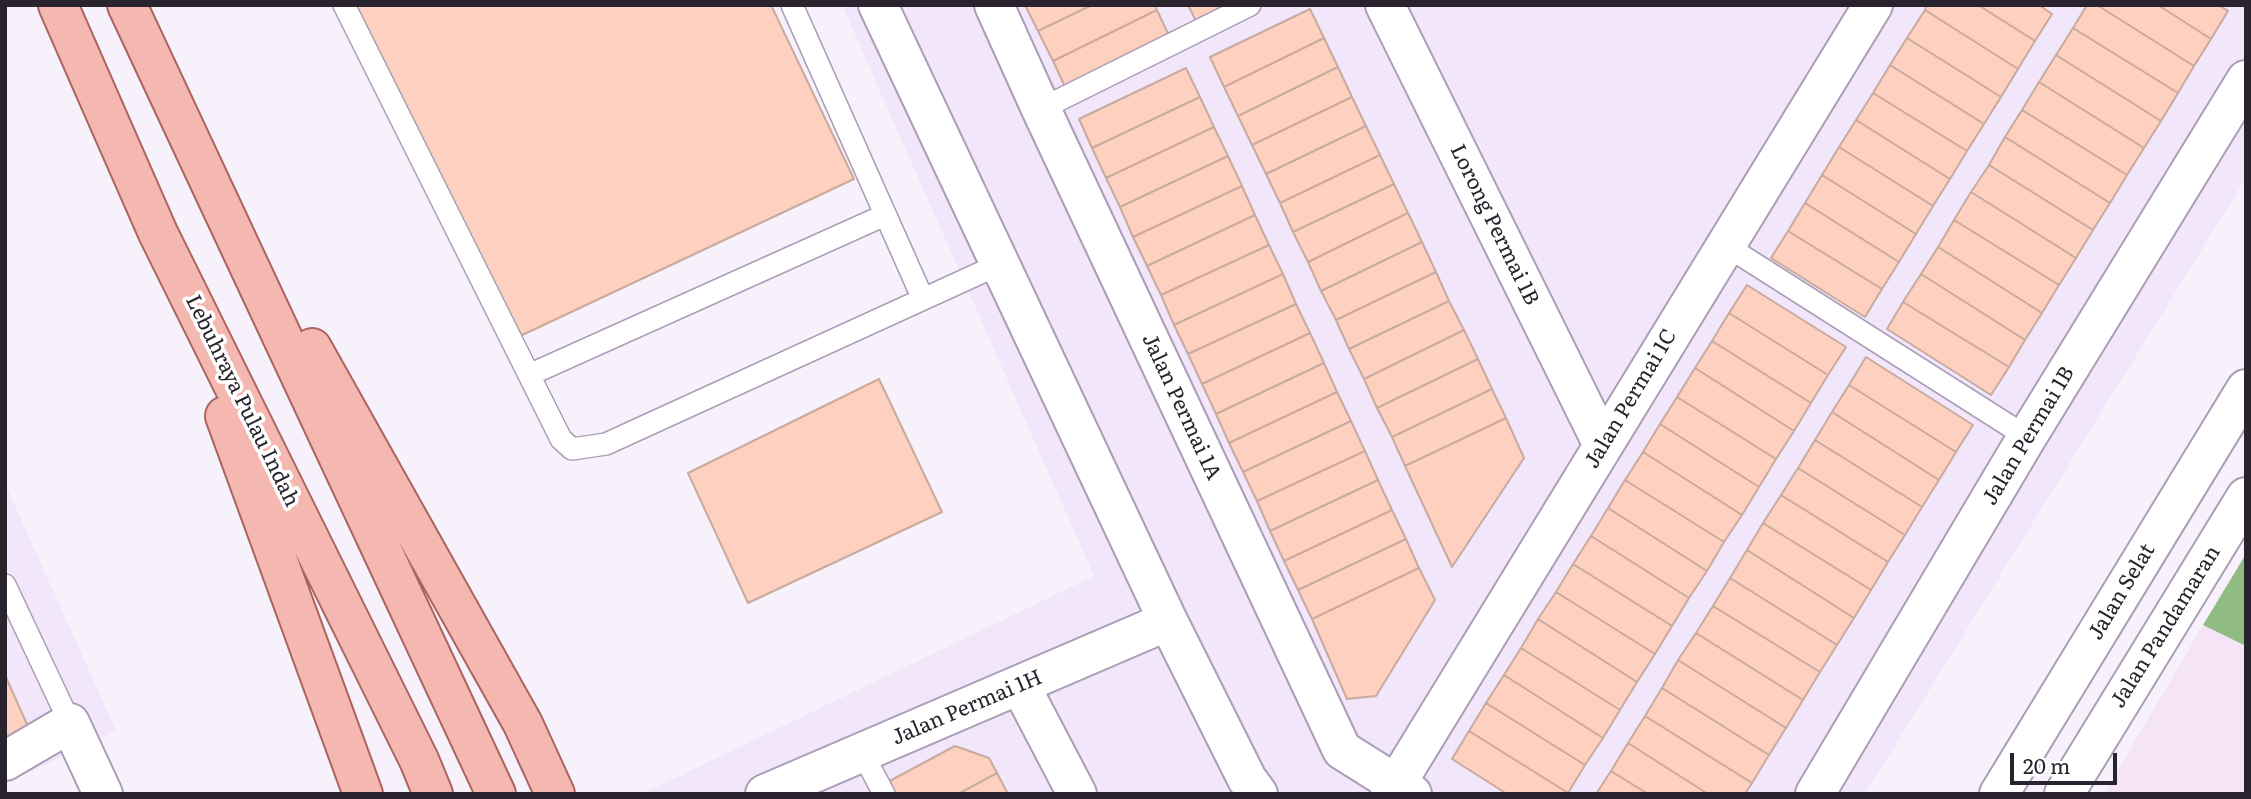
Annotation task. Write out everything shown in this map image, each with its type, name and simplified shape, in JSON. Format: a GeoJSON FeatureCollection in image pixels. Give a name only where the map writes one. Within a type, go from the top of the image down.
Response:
{"type":"FeatureCollection","features":[{"type":"Feature","properties":{"kind":"main road","name":"Lebuhraya Pulau Indah"},"geometry":{"type":"LineString","coordinates":[[58,5],[158,233],[419,760],[433,794]]}},
{"type":"Feature","properties":{"kind":"main road"},"geometry":{"type":"LineString","coordinates":[[130,9],[149,55],[496,794]]}},
{"type":"Feature","properties":{"kind":"main road"},"geometry":{"type":"LineString","coordinates":[[149,55],[523,724],[555,794]]}},
{"type":"Feature","properties":{"kind":"main road"},"geometry":{"type":"LineString","coordinates":[[158,233],[363,794]]}},
{"type":"Feature","properties":{"kind":"street"},"geometry":{"type":"LineString","coordinates":[[878,5],[1168,621],[1247,779],[1258,794]]}},
{"type":"Feature","properties":{"kind":"street","name":"Jalan Permai 1A"},"geometry":{"type":"LineString","coordinates":[[995,5],[1342,750],[1399,791]]}},
{"type":"Feature","properties":{"kind":"street","name":"Lorong Permai 1B"},"geometry":{"type":"LineString","coordinates":[[1385,5],[1603,444]]}},
{"type":"Feature","properties":{"kind":"street","name":"Jalan Permai 1C"},"geometry":{"type":"LineString","coordinates":[[1399,791],[1603,444],[1873,5]]}},
{"type":"Feature","properties":{"kind":"street","name":"Jalan Permai 1B"},"geometry":{"type":"LineString","coordinates":[[1815,794],[2027,437],[2246,80]]}},
{"type":"Feature","properties":{"kind":"street","name":"Jalan Selat"},"geometry":{"type":"LineString","coordinates":[[1998,794],[2246,390]]}},
{"type":"Feature","properties":{"kind":"street","name":"Jalan Pandamaran"},"geometry":{"type":"LineString","coordinates":[[2064,794],[2246,497]]}},
{"type":"Feature","properties":{"kind":"street","name":"Jalan Permai 1H"},"geometry":{"type":"LineString","coordinates":[[765,794],[1168,621]]}},
{"type":"Feature","properties":{"kind":"street"},"geometry":{"type":"LineString","coordinates":[[1020,685],[1077,794]]}},
{"type":"Feature","properties":{"kind":"street"},"geometry":{"type":"LineString","coordinates":[[5,761],[70,723],[103,794]]}},
{"type":"Feature","properties":{"kind":"lane"},"geometry":{"type":"LineString","coordinates":[[344,5],[561,439],[572,449],[606,444],[1000,264]]}},
{"type":"Feature","properties":{"kind":"lane"},"geometry":{"type":"LineString","coordinates":[[792,5],[923,299]]}},
{"type":"Feature","properties":{"kind":"lane"},"geometry":{"type":"LineString","coordinates":[[1041,108],[1250,5]]}},
{"type":"Feature","properties":{"kind":"lane"},"geometry":{"type":"LineString","coordinates":[[529,375],[885,215]]}},
{"type":"Feature","properties":{"kind":"lane"},"geometry":{"type":"LineString","coordinates":[[1725,246],[2027,437]]}},
{"type":"Feature","properties":{"kind":"lane"},"geometry":{"type":"LineString","coordinates":[[5,585],[70,723]]}},
{"type":"Feature","properties":{"kind":"lane"},"geometry":{"type":"LineString","coordinates":[[862,752],[884,794]]}},
{"type":"Feature","properties":{"kind":"shaded area"},"geometry":{"type":"Polygon","coordinates":[[[842,5],[2246,5],[2246,178],[1865,794],[642,794],[1094,576],[842,5]]]}},
{"type":"Feature","properties":{"kind":"shaded area"},"geometry":{"type":"Polygon","coordinates":[[[5,483],[116,731],[5,784],[5,483]]]}},
{"type":"Feature","properties":{"kind":"shaded area"},"geometry":{"type":"Polygon","coordinates":[[[2246,554],[2246,794],[2104,794],[2203,625],[2246,554]]]}},
{"type":"Feature","properties":{"kind":"green space"},"geometry":{"type":"Polygon","coordinates":[[[2246,554],[2246,646],[2203,625],[2246,554]]]}},
{"type":"Feature","properties":{"kind":"building"},"geometry":{"type":"Polygon","coordinates":[[[356,5],[771,5],[854,179],[516,338],[356,5]]]}},
{"type":"Feature","properties":{"kind":"building"},"geometry":{"type":"Polygon","coordinates":[[[1025,5],[1092,5],[1038,31],[1025,5]]]}},
{"type":"Feature","properties":{"kind":"building"},"geometry":{"type":"Polygon","coordinates":[[[1092,5],[1155,5],[1157,10],[1053,61],[1038,31],[1092,5]]]}},
{"type":"Feature","properties":{"kind":"building"},"geometry":{"type":"Polygon","coordinates":[[[1188,5],[1233,5],[1197,23],[1188,5]]]}},
{"type":"Feature","properties":{"kind":"building"},"geometry":{"type":"Polygon","coordinates":[[[1927,5],[1978,5],[2035,41],[2018,69],[1925,10],[1927,5]]]}},
{"type":"Feature","properties":{"kind":"building"},"geometry":{"type":"Polygon","coordinates":[[[1978,5],[2039,5],[2052,14],[2035,41],[1978,5]]]}},
{"type":"Feature","properties":{"kind":"building"},"geometry":{"type":"Polygon","coordinates":[[[2087,5],[2097,5],[2194,66],[2178,93],[2073,28],[2087,5]]]}},
{"type":"Feature","properties":{"kind":"building"},"geometry":{"type":"Polygon","coordinates":[[[2097,5],[2158,5],[2211,39],[2194,66],[2097,5]]]}},
{"type":"Feature","properties":{"kind":"building"},"geometry":{"type":"Polygon","coordinates":[[[2158,5],[2219,5],[2228,11],[2211,39],[2158,5]]]}},
{"type":"Feature","properties":{"kind":"building"},"geometry":{"type":"Polygon","coordinates":[[[1310,9],[1324,38],[1224,87],[1210,57],[1310,9]]]}},
{"type":"Feature","properties":{"kind":"building"},"geometry":{"type":"Polygon","coordinates":[[[1157,10],[1171,40],[1067,91],[1053,61],[1157,10]]]}},
{"type":"Feature","properties":{"kind":"building"},"geometry":{"type":"Polygon","coordinates":[[[1925,10],[2018,69],[2001,97],[1907,38],[1925,10]]]}},
{"type":"Feature","properties":{"kind":"building"},"geometry":{"type":"Polygon","coordinates":[[[2073,28],[2178,93],[2161,121],[2056,55],[2073,28]]]}},
{"type":"Feature","properties":{"kind":"building"},"geometry":{"type":"Polygon","coordinates":[[[1324,38],[1338,67],[1238,116],[1224,87],[1324,38]]]}},
{"type":"Feature","properties":{"kind":"building"},"geometry":{"type":"Polygon","coordinates":[[[1907,38],[2001,97],[1984,124],[1890,65],[1907,38]]]}},
{"type":"Feature","properties":{"kind":"building"},"geometry":{"type":"Polygon","coordinates":[[[2056,55],[2161,121],[2144,148],[2039,82],[2056,55]]]}},
{"type":"Feature","properties":{"kind":"building"},"geometry":{"type":"Polygon","coordinates":[[[1890,65],[1984,124],[1967,151],[1873,93],[1890,65]]]}},
{"type":"Feature","properties":{"kind":"building"},"geometry":{"type":"Polygon","coordinates":[[[1338,67],[1352,97],[1252,145],[1238,116],[1338,67]]]}},
{"type":"Feature","properties":{"kind":"building"},"geometry":{"type":"Polygon","coordinates":[[[1186,68],[1200,97],[1092,148],[1079,119],[1186,68]]]}},
{"type":"Feature","properties":{"kind":"building"},"geometry":{"type":"Polygon","coordinates":[[[2039,82],[2144,148],[2127,175],[2022,110],[2039,82]]]}},
{"type":"Feature","properties":{"kind":"building"},"geometry":{"type":"Polygon","coordinates":[[[1873,93],[1967,151],[1950,179],[1856,120],[1873,93]]]}},
{"type":"Feature","properties":{"kind":"building"},"geometry":{"type":"Polygon","coordinates":[[[1200,97],[1214,127],[1106,178],[1092,148],[1200,97]]]}},
{"type":"Feature","properties":{"kind":"building"},"geometry":{"type":"Polygon","coordinates":[[[1352,97],[1366,126],[1266,174],[1252,145],[1352,97]]]}},
{"type":"Feature","properties":{"kind":"building"},"geometry":{"type":"Polygon","coordinates":[[[2022,110],[2127,175],[2110,203],[2005,137],[2022,110]]]}},
{"type":"Feature","properties":{"kind":"building"},"geometry":{"type":"Polygon","coordinates":[[[1856,120],[1950,179],[1933,206],[1839,147],[1856,120]]]}},
{"type":"Feature","properties":{"kind":"building"},"geometry":{"type":"Polygon","coordinates":[[[1366,126],[1380,155],[1280,203],[1266,174],[1366,126]]]}},
{"type":"Feature","properties":{"kind":"building"},"geometry":{"type":"Polygon","coordinates":[[[1214,127],[1228,156],[1120,207],[1106,178],[1214,127]]]}},
{"type":"Feature","properties":{"kind":"building"},"geometry":{"type":"Polygon","coordinates":[[[2005,137],[2110,203],[2093,230],[1989,165],[2005,137]]]}},
{"type":"Feature","properties":{"kind":"building"},"geometry":{"type":"Polygon","coordinates":[[[1839,147],[1933,206],[1916,234],[1822,175],[1839,147]]]}},
{"type":"Feature","properties":{"kind":"building"},"geometry":{"type":"Polygon","coordinates":[[[1380,155],[1394,184],[1293,232],[1280,203],[1380,155]]]}},
{"type":"Feature","properties":{"kind":"building"},"geometry":{"type":"Polygon","coordinates":[[[1228,156],[1242,186],[1133,237],[1120,207],[1228,156]]]}},
{"type":"Feature","properties":{"kind":"building"},"geometry":{"type":"Polygon","coordinates":[[[1989,165],[2093,230],[2076,258],[1971,192],[1989,165]]]}},
{"type":"Feature","properties":{"kind":"building"},"geometry":{"type":"Polygon","coordinates":[[[1822,175],[1916,234],[1899,262],[1805,203],[1822,175]]]}},
{"type":"Feature","properties":{"kind":"building"},"geometry":{"type":"Polygon","coordinates":[[[1394,184],[1408,213],[1308,262],[1293,232],[1394,184]]]}},
{"type":"Feature","properties":{"kind":"building"},"geometry":{"type":"Polygon","coordinates":[[[1242,186],[1255,215],[1147,266],[1133,237],[1242,186]]]}},
{"type":"Feature","properties":{"kind":"building"},"geometry":{"type":"Polygon","coordinates":[[[1971,192],[2076,258],[2059,285],[1954,220],[1971,192]]]}},
{"type":"Feature","properties":{"kind":"building"},"geometry":{"type":"Polygon","coordinates":[[[1805,203],[1899,262],[1882,289],[1788,231],[1805,203]]]}},
{"type":"Feature","properties":{"kind":"building"},"geometry":{"type":"Polygon","coordinates":[[[1408,213],[1422,242],[1321,291],[1308,262],[1408,213]]]}},
{"type":"Feature","properties":{"kind":"building"},"geometry":{"type":"Polygon","coordinates":[[[1255,215],[1269,245],[1161,295],[1147,266],[1255,215]]]}},
{"type":"Feature","properties":{"kind":"building"},"geometry":{"type":"Polygon","coordinates":[[[1954,220],[2059,285],[2042,313],[1938,247],[1954,220]]]}},
{"type":"Feature","properties":{"kind":"building"},"geometry":{"type":"Polygon","coordinates":[[[1788,231],[1882,289],[1865,317],[1771,258],[1788,231]]]}},
{"type":"Feature","properties":{"kind":"building"},"geometry":{"type":"Polygon","coordinates":[[[1422,242],[1436,272],[1336,320],[1321,291],[1422,242]]]}},
{"type":"Feature","properties":{"kind":"building"},"geometry":{"type":"Polygon","coordinates":[[[1269,245],[1283,274],[1174,325],[1161,295],[1269,245]]]}},
{"type":"Feature","properties":{"kind":"building"},"geometry":{"type":"Polygon","coordinates":[[[1938,247],[2042,313],[2025,340],[1921,274],[1938,247]]]}},
{"type":"Feature","properties":{"kind":"building"},"geometry":{"type":"Polygon","coordinates":[[[1436,272],[1449,301],[1349,349],[1336,320],[1436,272]]]}},
{"type":"Feature","properties":{"kind":"building"},"geometry":{"type":"Polygon","coordinates":[[[1283,274],[1296,304],[1188,354],[1174,325],[1283,274]]]}},
{"type":"Feature","properties":{"kind":"building"},"geometry":{"type":"Polygon","coordinates":[[[1921,274],[2025,340],[2009,367],[1903,302],[1921,274]]]}},
{"type":"Feature","properties":{"kind":"building"},"geometry":{"type":"Polygon","coordinates":[[[1747,285],[1846,347],[1828,375],[1729,313],[1747,285]]]}},
{"type":"Feature","properties":{"kind":"building"},"geometry":{"type":"Polygon","coordinates":[[[1449,301],[1464,330],[1364,379],[1349,349],[1449,301]]]}},
{"type":"Feature","properties":{"kind":"building"},"geometry":{"type":"Polygon","coordinates":[[[1903,302],[2009,367],[1991,395],[1887,329],[1903,302]]]}},
{"type":"Feature","properties":{"kind":"building"},"geometry":{"type":"Polygon","coordinates":[[[1296,304],[1310,333],[1202,384],[1188,354],[1296,304]]]}},
{"type":"Feature","properties":{"kind":"building"},"geometry":{"type":"Polygon","coordinates":[[[1729,313],[1828,375],[1811,403],[1712,341],[1729,313]]]}},
{"type":"Feature","properties":{"kind":"building"},"geometry":{"type":"Polygon","coordinates":[[[1464,330],[1478,359],[1377,408],[1364,379],[1464,330]]]}},
{"type":"Feature","properties":{"kind":"building"},"geometry":{"type":"Polygon","coordinates":[[[1310,333],[1324,363],[1216,414],[1202,384],[1310,333]]]}},
{"type":"Feature","properties":{"kind":"building"},"geometry":{"type":"Polygon","coordinates":[[[1712,341],[1811,403],[1794,431],[1695,368],[1712,341]]]}},
{"type":"Feature","properties":{"kind":"building"},"geometry":{"type":"Polygon","coordinates":[[[1866,357],[1973,425],[1956,452],[1849,385],[1866,357]]]}},
{"type":"Feature","properties":{"kind":"building"},"geometry":{"type":"Polygon","coordinates":[[[1478,359],[1492,389],[1392,437],[1377,408],[1478,359]]]}},
{"type":"Feature","properties":{"kind":"building"},"geometry":{"type":"Polygon","coordinates":[[[1324,363],[1337,392],[1229,443],[1216,414],[1324,363]]]}},
{"type":"Feature","properties":{"kind":"building"},"geometry":{"type":"Polygon","coordinates":[[[1695,368],[1794,431],[1776,459],[1677,397],[1695,368]]]}},
{"type":"Feature","properties":{"kind":"building"},"geometry":{"type":"Polygon","coordinates":[[[879,379],[942,512],[748,603],[688,473],[879,379]]]}},
{"type":"Feature","properties":{"kind":"building"},"geometry":{"type":"Polygon","coordinates":[[[1849,385],[1956,452],[1939,480],[1832,412],[1849,385]]]}},
{"type":"Feature","properties":{"kind":"building"},"geometry":{"type":"Polygon","coordinates":[[[1492,389],[1506,418],[1405,466],[1392,437],[1492,389]]]}},
{"type":"Feature","properties":{"kind":"building"},"geometry":{"type":"Polygon","coordinates":[[[1337,392],[1351,421],[1243,472],[1229,443],[1337,392]]]}},
{"type":"Feature","properties":{"kind":"building"},"geometry":{"type":"Polygon","coordinates":[[[1677,397],[1776,459],[1759,487],[1660,424],[1677,397]]]}},
{"type":"Feature","properties":{"kind":"building"},"geometry":{"type":"Polygon","coordinates":[[[1832,412],[1939,480],[1922,507],[1815,440],[1832,412]]]}},
{"type":"Feature","properties":{"kind":"building"},"geometry":{"type":"Polygon","coordinates":[[[1506,418],[1524,458],[1452,567],[1405,466],[1506,418]]]}},
{"type":"Feature","properties":{"kind":"building"},"geometry":{"type":"Polygon","coordinates":[[[1351,421],[1365,451],[1257,501],[1243,472],[1351,421]]]}},
{"type":"Feature","properties":{"kind":"building"},"geometry":{"type":"Polygon","coordinates":[[[1660,424],[1759,487],[1742,515],[1643,452],[1660,424]]]}},
{"type":"Feature","properties":{"kind":"building"},"geometry":{"type":"Polygon","coordinates":[[[1815,440],[1922,507],[1905,535],[1798,468],[1815,440]]]}},
{"type":"Feature","properties":{"kind":"building"},"geometry":{"type":"Polygon","coordinates":[[[1365,451],[1378,480],[1270,531],[1257,501],[1365,451]]]}},
{"type":"Feature","properties":{"kind":"building"},"geometry":{"type":"Polygon","coordinates":[[[1643,452],[1742,515],[1724,542],[1625,480],[1643,452]]]}},
{"type":"Feature","properties":{"kind":"building"},"geometry":{"type":"Polygon","coordinates":[[[1798,468],[1905,535],[1888,562],[1781,495],[1798,468]]]}},
{"type":"Feature","properties":{"kind":"building"},"geometry":{"type":"Polygon","coordinates":[[[1378,480],[1392,510],[1284,561],[1270,531],[1378,480]]]}},
{"type":"Feature","properties":{"kind":"building"},"geometry":{"type":"Polygon","coordinates":[[[1625,480],[1724,542],[1707,571],[1608,508],[1625,480]]]}},
{"type":"Feature","properties":{"kind":"building"},"geometry":{"type":"Polygon","coordinates":[[[1781,495],[1888,562],[1871,590],[1763,523],[1781,495]]]}},
{"type":"Feature","properties":{"kind":"building"},"geometry":{"type":"Polygon","coordinates":[[[1608,508],[1707,571],[1689,598],[1591,536],[1608,508]]]}},
{"type":"Feature","properties":{"kind":"building"},"geometry":{"type":"Polygon","coordinates":[[[1392,510],[1406,539],[1298,590],[1284,561],[1392,510]]]}},
{"type":"Feature","properties":{"kind":"building"},"geometry":{"type":"Polygon","coordinates":[[[1763,523],[1871,590],[1854,618],[1747,550],[1763,523]]]}},
{"type":"Feature","properties":{"kind":"building"},"geometry":{"type":"Polygon","coordinates":[[[1591,536],[1689,598],[1672,626],[1573,564],[1591,536]]]}},
{"type":"Feature","properties":{"kind":"building"},"geometry":{"type":"Polygon","coordinates":[[[1406,539],[1419,568],[1312,619],[1298,590],[1406,539]]]}},
{"type":"Feature","properties":{"kind":"building"},"geometry":{"type":"Polygon","coordinates":[[[1747,550],[1854,618],[1837,645],[1730,578],[1747,550]]]}},
{"type":"Feature","properties":{"kind":"building"},"geometry":{"type":"Polygon","coordinates":[[[1573,564],[1672,626],[1655,654],[1556,592],[1573,564]]]}},
{"type":"Feature","properties":{"kind":"building"},"geometry":{"type":"Polygon","coordinates":[[[1419,568],[1435,600],[1376,696],[1347,699],[1312,619],[1419,568]]]}},
{"type":"Feature","properties":{"kind":"building"},"geometry":{"type":"Polygon","coordinates":[[[1730,578],[1837,645],[1820,672],[1713,606],[1730,578]]]}},
{"type":"Feature","properties":{"kind":"building"},"geometry":{"type":"Polygon","coordinates":[[[1556,592],[1655,654],[1637,682],[1538,619],[1556,592]]]}},
{"type":"Feature","properties":{"kind":"building"},"geometry":{"type":"Polygon","coordinates":[[[1713,606],[1820,672],[1803,700],[1696,633],[1713,606]]]}},
{"type":"Feature","properties":{"kind":"building"},"geometry":{"type":"Polygon","coordinates":[[[1538,619],[1637,682],[1620,710],[1521,648],[1538,619]]]}},
{"type":"Feature","properties":{"kind":"building"},"geometry":{"type":"Polygon","coordinates":[[[1696,633],[1803,700],[1786,728],[1678,660],[1696,633]]]}},
{"type":"Feature","properties":{"kind":"building"},"geometry":{"type":"Polygon","coordinates":[[[1521,648],[1620,710],[1603,738],[1504,675],[1521,648]]]}},
{"type":"Feature","properties":{"kind":"building"},"geometry":{"type":"Polygon","coordinates":[[[1678,660],[1786,728],[1769,755],[1662,688],[1678,660]]]}},
{"type":"Feature","properties":{"kind":"building"},"geometry":{"type":"Polygon","coordinates":[[[5,675],[30,731],[5,742],[5,675]]]}},
{"type":"Feature","properties":{"kind":"building"},"geometry":{"type":"Polygon","coordinates":[[[1504,675],[1603,738],[1585,765],[1486,703],[1504,675]]]}},
{"type":"Feature","properties":{"kind":"building"},"geometry":{"type":"Polygon","coordinates":[[[1662,688],[1769,755],[1752,783],[1645,716],[1662,688]]]}},
{"type":"Feature","properties":{"kind":"building"},"geometry":{"type":"Polygon","coordinates":[[[1486,703],[1585,765],[1568,793],[1469,731],[1486,703]]]}},
{"type":"Feature","properties":{"kind":"building"},"geometry":{"type":"Polygon","coordinates":[[[1645,716],[1752,783],[1745,794],[1708,794],[1628,743],[1645,716]]]}},
{"type":"Feature","properties":{"kind":"building"},"geometry":{"type":"Polygon","coordinates":[[[1469,731],[1568,794],[1507,794],[1452,759],[1469,731]]]}},
{"type":"Feature","properties":{"kind":"building"},"geometry":{"type":"Polygon","coordinates":[[[1628,743],[1708,794],[1648,794],[1611,771],[1628,743]]]}},
{"type":"Feature","properties":{"kind":"building"},"geometry":{"type":"Polygon","coordinates":[[[955,746],[989,758],[997,773],[958,794],[889,794],[884,784],[955,746]]]}},
{"type":"Feature","properties":{"kind":"building"},"geometry":{"type":"Polygon","coordinates":[[[1611,771],[1648,794],[1596,794],[1611,771]]]}},
{"type":"Feature","properties":{"kind":"building"},"geometry":{"type":"Polygon","coordinates":[[[997,773],[1008,794],[958,794],[997,773]]]}}]}
